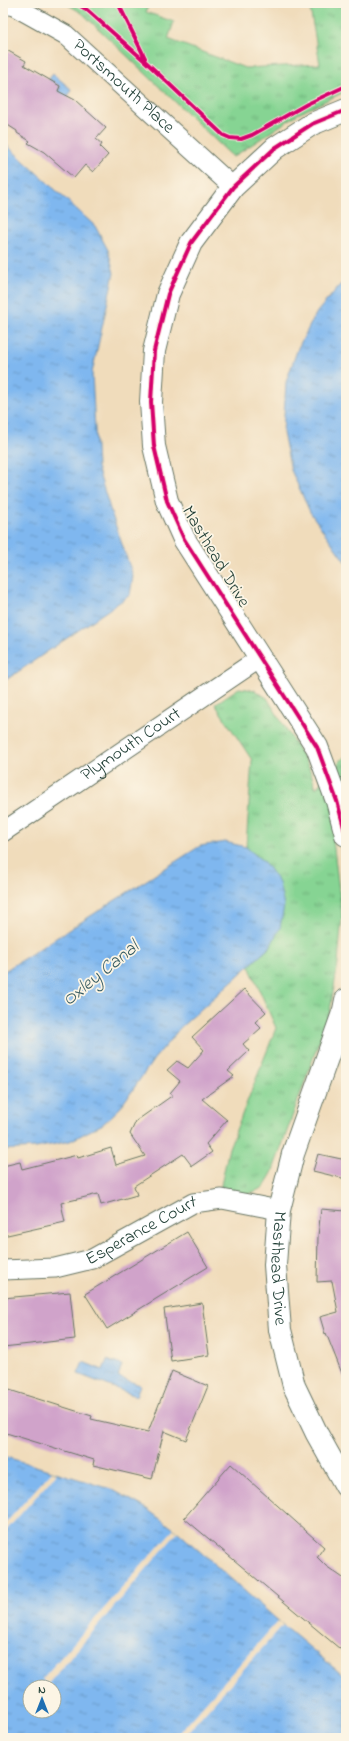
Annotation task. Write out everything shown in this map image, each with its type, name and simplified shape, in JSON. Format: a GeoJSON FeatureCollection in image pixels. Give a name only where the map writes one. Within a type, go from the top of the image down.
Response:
{"type":"FeatureCollection","features":[{"type":"Feature","properties":{"kind":"street","name":"Portsmouth Place"},"geometry":{"type":"LineString","coordinates":[[3,3],[14,6],[66,35],[233,187]]}},
{"type":"Feature","properties":{"kind":"street","name":"Masthead Drive"},"geometry":{"type":"LineString","coordinates":[[346,110],[312,124],[274,148],[233,187],[191,243],[168,294],[154,352],[150,402],[154,446],[167,501],[184,539],[317,747],[337,801],[346,835]]}},
{"type":"Feature","properties":{"kind":"street","name":"Plymouth Court"},"geometry":{"type":"LineString","coordinates":[[3,832],[260,658]]}},
{"type":"Feature","properties":{"kind":"street","name":"Masthead Drive"},"geometry":{"type":"LineString","coordinates":[[346,1000],[344,1010],[293,1154],[279,1210],[276,1266],[280,1330],[294,1386],[317,1434],[346,1486]]}},
{"type":"Feature","properties":{"kind":"street","name":"Esperance Court"},"geometry":{"type":"LineString","coordinates":[[3,1270],[55,1268],[92,1259],[193,1203],[222,1199],[279,1210]]}},
{"type":"Feature","properties":{"kind":"green space"},"geometry":{"type":"Polygon","coordinates":[[[65,3],[149,3],[146,12],[174,22],[168,39],[245,68],[320,64],[309,3],[346,3],[346,91],[298,114],[233,157],[82,13],[65,3]]]}},
{"type":"Feature","properties":{"kind":"green space"},"geometry":{"type":"Polygon","coordinates":[[[239,688],[254,690],[267,698],[308,765],[316,788],[346,755],[346,834],[333,840],[342,916],[338,963],[330,1011],[272,1173],[264,1187],[249,1194],[220,1190],[229,1148],[276,1028],[249,966],[270,947],[265,863],[246,847],[252,760],[215,704],[239,688]]]}},
{"type":"Feature","properties":{"kind":"water"},"geometry":{"type":"Polygon","coordinates":[[[53,74],[71,89],[68,97],[58,91],[60,86],[49,79],[53,74]]]}},
{"type":"Feature","properties":{"kind":"water"},"geometry":{"type":"Polygon","coordinates":[[[3,142],[95,226],[108,250],[114,273],[92,373],[97,467],[133,576],[130,595],[3,682],[3,142]]]}},
{"type":"Feature","properties":{"kind":"water"},"geometry":{"type":"Polygon","coordinates":[[[346,281],[346,563],[310,512],[291,470],[283,433],[286,382],[298,348],[317,312],[340,285],[346,281]]]}},
{"type":"Feature","properties":{"kind":"water","name":"Oxley Canal"},"geometry":{"type":"Polygon","coordinates":[[[225,842],[246,847],[265,863],[279,883],[284,906],[280,928],[270,947],[181,1027],[154,1059],[120,1108],[103,1124],[70,1141],[36,1148],[3,1150],[3,972],[200,846],[225,842]]]}},
{"type":"Feature","properties":{"kind":"water"},"geometry":{"type":"Polygon","coordinates":[[[107,1360],[122,1365],[118,1377],[140,1385],[136,1396],[78,1374],[83,1362],[103,1370],[107,1360]]]}},
{"type":"Feature","properties":{"kind":"water"},"geometry":{"type":"Polygon","coordinates":[[[3,1456],[111,1489],[144,1507],[178,1532],[283,1625],[346,1678],[346,1738],[3,1738],[3,1456]]]}},
{"type":"Feature","properties":{"kind":"pier"},"geometry":{"type":"Polygon","coordinates":[[[52,1471],[57,1473],[3,1534],[3,1526],[52,1471]]]}},
{"type":"Feature","properties":{"kind":"pier"},"geometry":{"type":"Polygon","coordinates":[[[174,1529],[178,1532],[52,1679],[42,1679],[174,1529]]]}},
{"type":"Feature","properties":{"kind":"pier"},"geometry":{"type":"Polygon","coordinates":[[[278,1621],[283,1625],[182,1738],[174,1738],[278,1621]]]}},
{"type":"Feature","properties":{"kind":"building"},"geometry":{"type":"Polygon","coordinates":[[[3,48],[26,61],[24,65],[60,86],[58,91],[75,100],[106,128],[96,139],[102,144],[100,147],[108,155],[93,172],[85,165],[74,178],[44,152],[28,143],[30,141],[3,122],[3,48]]]}},
{"type":"Feature","properties":{"kind":"building"},"geometry":{"type":"Polygon","coordinates":[[[244,989],[266,1012],[255,1022],[261,1028],[243,1044],[249,1051],[228,1071],[234,1076],[202,1099],[227,1120],[206,1144],[212,1152],[192,1166],[183,1154],[134,1186],[137,1195],[101,1205],[98,1194],[61,1203],[65,1222],[3,1236],[3,1166],[20,1162],[22,1169],[77,1155],[78,1158],[111,1148],[116,1165],[145,1156],[130,1134],[136,1121],[173,1095],[170,1093],[180,1081],[167,1070],[177,1061],[188,1068],[204,1050],[192,1037],[244,989]]]}},
{"type":"Feature","properties":{"kind":"building"},"geometry":{"type":"Polygon","coordinates":[[[318,1154],[346,1160],[346,1179],[313,1171],[318,1154]]]}},
{"type":"Feature","properties":{"kind":"building"},"geometry":{"type":"Polygon","coordinates":[[[321,1209],[346,1211],[345,1381],[326,1333],[325,1334],[320,1317],[338,1312],[332,1281],[317,1282],[318,1236],[321,1209]]]}},
{"type":"Feature","properties":{"kind":"building"},"geometry":{"type":"Polygon","coordinates":[[[187,1232],[208,1267],[107,1329],[85,1294],[187,1232]]]}},
{"type":"Feature","properties":{"kind":"building"},"geometry":{"type":"Polygon","coordinates":[[[70,1292],[75,1339],[3,1347],[3,1298],[70,1292]]]}},
{"type":"Feature","properties":{"kind":"building"},"geometry":{"type":"Polygon","coordinates":[[[202,1303],[209,1355],[171,1361],[164,1309],[202,1303]]]}},
{"type":"Feature","properties":{"kind":"building"},"geometry":{"type":"Polygon","coordinates":[[[172,1371],[208,1386],[186,1440],[164,1431],[152,1479],[93,1465],[94,1460],[3,1432],[3,1388],[92,1416],[91,1419],[148,1432],[172,1371]]]}},
{"type":"Feature","properties":{"kind":"building"},"geometry":{"type":"Polygon","coordinates":[[[231,1464],[324,1547],[317,1557],[326,1566],[346,1580],[346,1654],[184,1518],[231,1464]]]}},
{"type":"Feature","properties":{"kind":"cycle path"},"geometry":{"type":"LineString","coordinates":[[75,3],[86,9],[147,63],[223,135],[230,138],[241,139],[252,135],[307,104],[346,86]]}},
{"type":"Feature","properties":{"kind":"cycle path"},"geometry":{"type":"LineString","coordinates":[[118,3],[145,58]]}},
{"type":"Feature","properties":{"kind":"cycle path"},"geometry":{"type":"LineString","coordinates":[[346,110],[312,124],[275,148],[233,187],[191,243],[168,294],[154,351],[151,402],[154,446],[167,501],[184,539],[317,747],[337,801],[346,835]]}}]}
